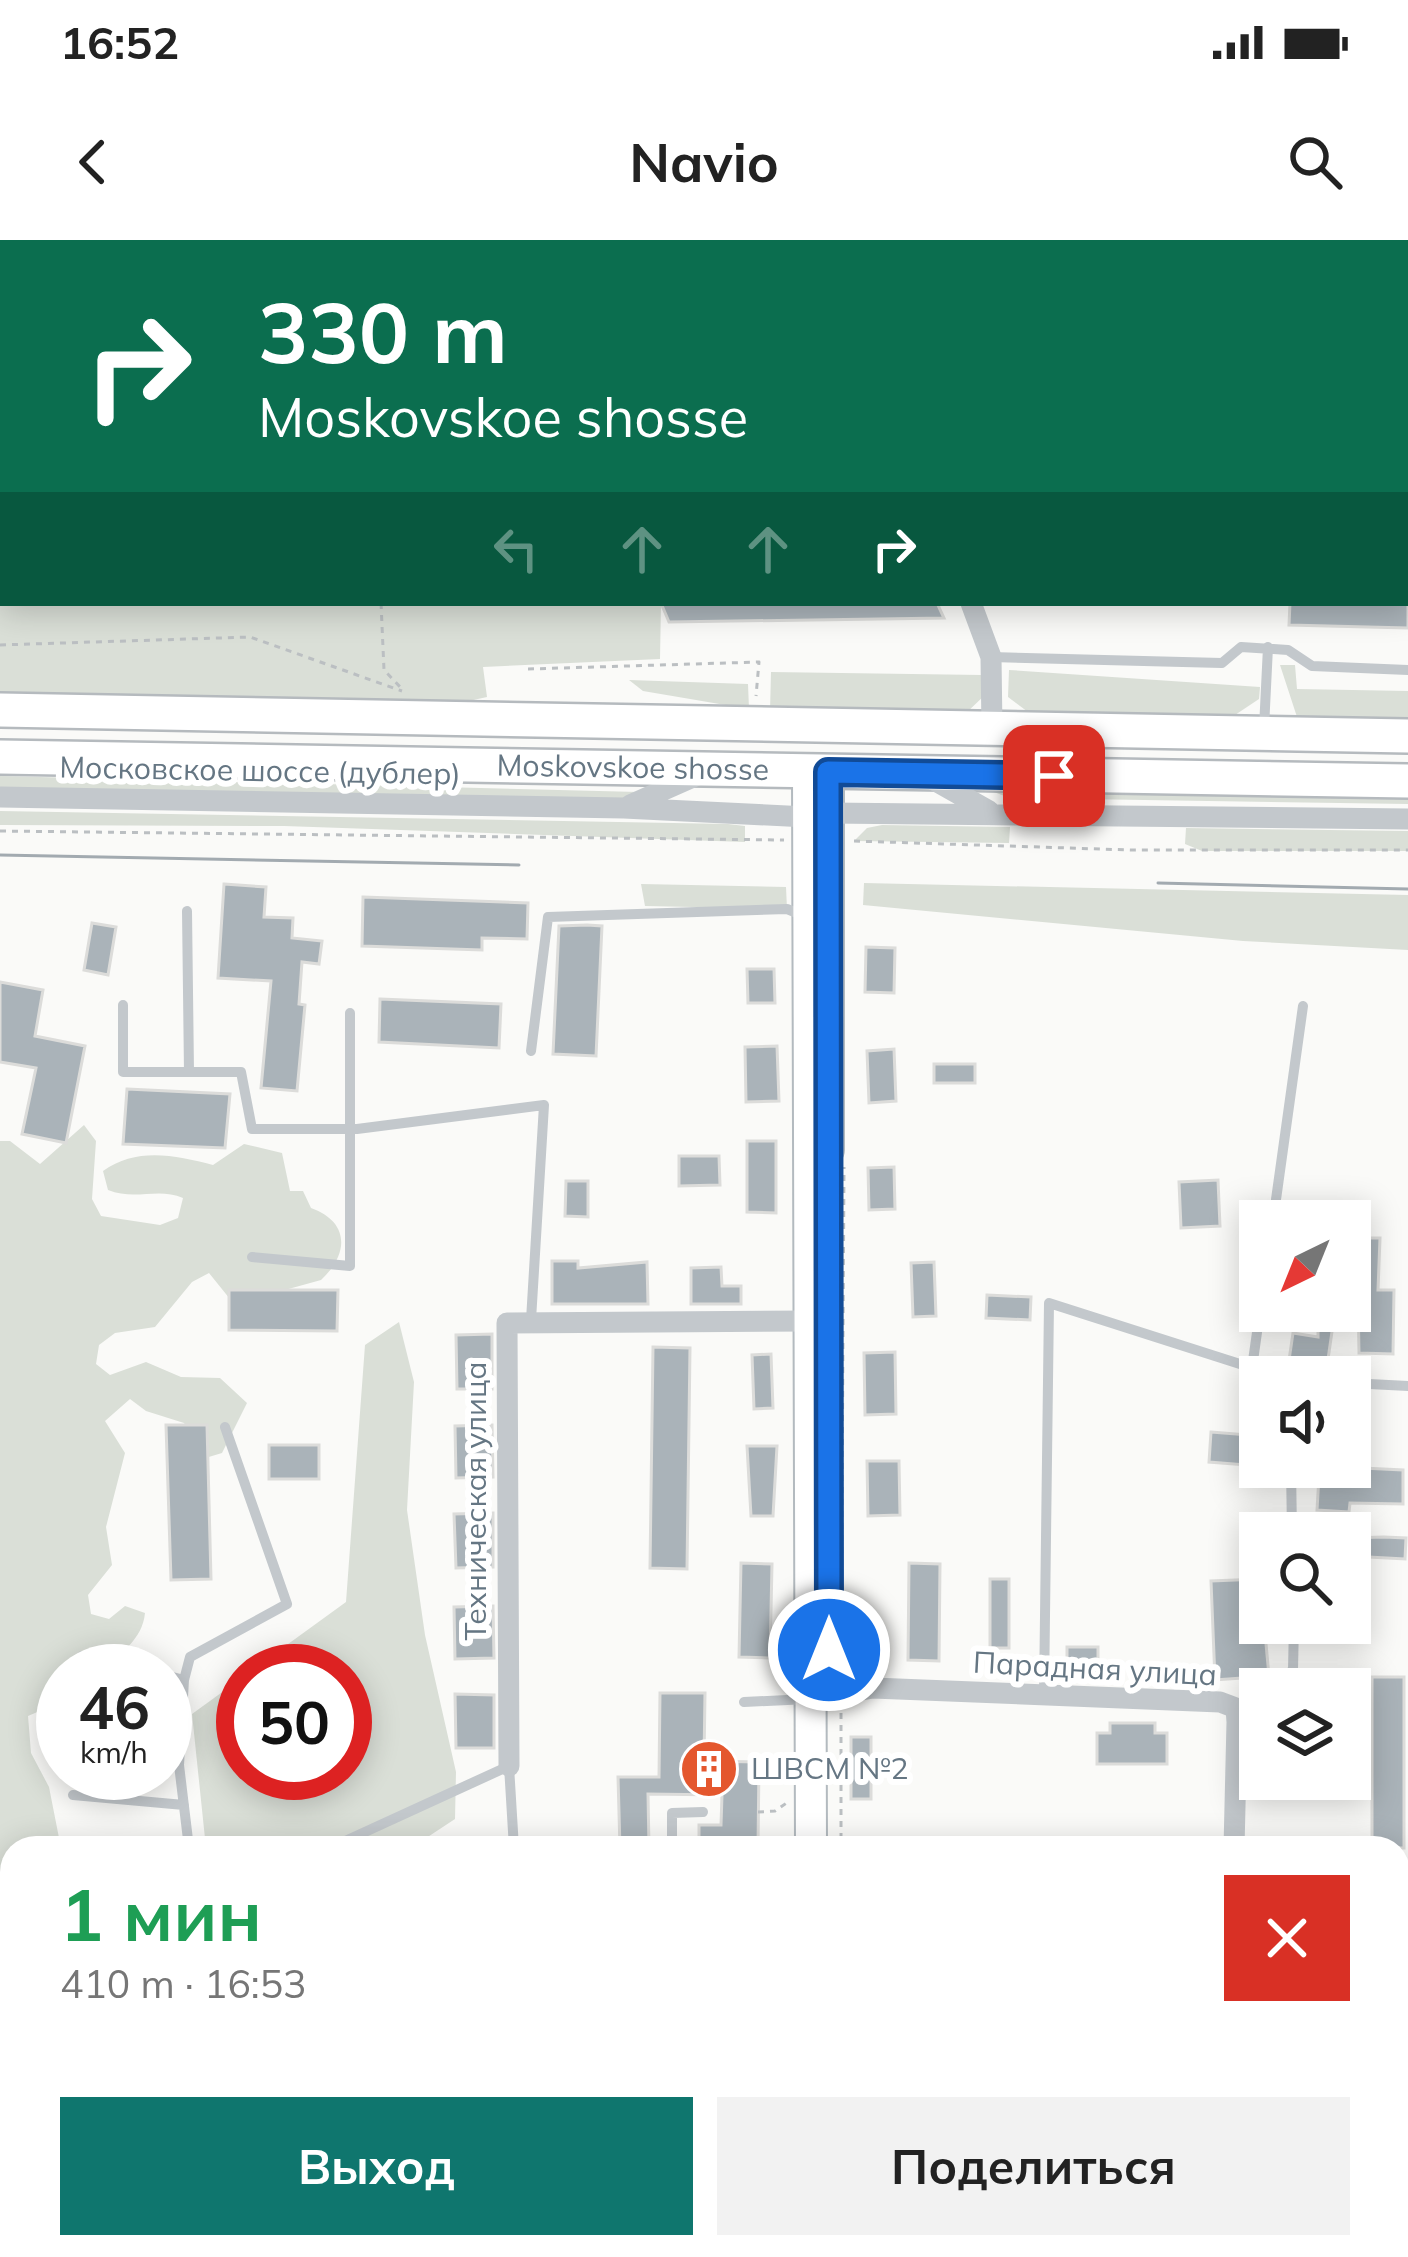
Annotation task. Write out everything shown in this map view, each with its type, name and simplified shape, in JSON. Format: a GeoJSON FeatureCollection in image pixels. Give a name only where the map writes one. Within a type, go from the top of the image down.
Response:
{"type":"FeatureCollection","features":[{"type":"Feature","properties":{"kind":"main road","name":"Moskovskoe shosse"},"geometry":{"type":"LineString","coordinates":[[0,710],[1408,736]]}},
{"type":"Feature","properties":{"kind":"main road"},"geometry":{"type":"LineString","coordinates":[[818,728],[830,1836]]}},
{"type":"Feature","properties":{"kind":"main road","name":"Moskovskoe shosse"},"geometry":{"type":"LineString","coordinates":[[0,757],[1408,781]]}},
{"type":"Feature","properties":{"kind":"main road"},"geometry":{"type":"LineString","coordinates":[[812,1836],[827,1697],[810,1322],[805,916],[818,827]]}},
{"type":"Feature","properties":{"kind":"street"},"geometry":{"type":"LineString","coordinates":[[972,606],[991,657],[992,730]]}},
{"type":"Feature","properties":{"kind":"street"},"geometry":{"type":"LineString","coordinates":[[624,808],[705,772]]}},
{"type":"Feature","properties":{"kind":"street"},"geometry":{"type":"LineString","coordinates":[[922,773],[991,812]]}},
{"type":"Feature","properties":{"kind":"street","name":"Московское шоссе (дублер)"},"geometry":{"type":"LineString","coordinates":[[0,796],[624,808],[818,827],[991,812],[1408,819]]}},
{"type":"Feature","properties":{"kind":"street"},"geometry":{"type":"LineString","coordinates":[[531,1320],[810,1322]]}},
{"type":"Feature","properties":{"kind":"street","name":"Техническая улица"},"geometry":{"type":"LineString","coordinates":[[509,1766],[504,1328],[511,1321],[531,1320]]}},
{"type":"Feature","properties":{"kind":"street","name":"Парадная улица"},"geometry":{"type":"LineString","coordinates":[[827,1697],[873,1688],[1197,1701],[1236,1708],[1234,1836]]}},
{"type":"Feature","properties":{"kind":"lane"},"geometry":{"type":"LineString","coordinates":[[991,657],[1222,664],[1241,646],[1288,650],[1312,666],[1408,670]]}},
{"type":"Feature","properties":{"kind":"lane"},"geometry":{"type":"LineString","coordinates":[[1264,733],[1268,647]]}},
{"type":"Feature","properties":{"kind":"lane"},"geometry":{"type":"LineString","coordinates":[[531,1051],[548,916],[787,909],[805,916]]}},
{"type":"Feature","properties":{"kind":"lane"},"geometry":{"type":"LineString","coordinates":[[187,911],[189,1072]]}},
{"type":"Feature","properties":{"kind":"lane"},"geometry":{"type":"LineString","coordinates":[[123,1005],[123,1072],[242,1072],[252,1130],[350,1130],[544,1105],[531,1320]]}},
{"type":"Feature","properties":{"kind":"lane"},"geometry":{"type":"LineString","coordinates":[[1276,1200],[1303,1006]]}},
{"type":"Feature","properties":{"kind":"lane"},"geometry":{"type":"LineString","coordinates":[[251,1257],[350,1266],[350,1013]]}},
{"type":"Feature","properties":{"kind":"lane"},"geometry":{"type":"LineString","coordinates":[[1044,1694],[1049,1303],[1239,1364]]}},
{"type":"Feature","properties":{"kind":"lane"},"geometry":{"type":"LineString","coordinates":[[1371,1384],[1408,1386]]}},
{"type":"Feature","properties":{"kind":"lane"},"geometry":{"type":"LineString","coordinates":[[192,1656],[287,1604],[225,1426]]}},
{"type":"Feature","properties":{"kind":"lane"},"geometry":{"type":"LineString","coordinates":[[744,1702],[827,1697]]}},
{"type":"Feature","properties":{"kind":"lane"},"geometry":{"type":"LineString","coordinates":[[356,1836],[509,1766],[513,1836]]}},
{"type":"Feature","properties":{"kind":"lane"},"geometry":{"type":"LineString","coordinates":[[123,1800],[184,1805]]}},
{"type":"Feature","properties":{"kind":"lane"},"geometry":{"type":"LineString","coordinates":[[183,1800],[188,1836]]}},
{"type":"Feature","properties":{"kind":"lane"},"geometry":{"type":"LineString","coordinates":[[672,1836],[672,1813],[703,1812]]}},
{"type":"Feature","properties":{"kind":"path"},"geometry":{"type":"LineString","coordinates":[[0,645],[250,638],[404,692],[384,670],[381,606]]}},
{"type":"Feature","properties":{"kind":"path"},"geometry":{"type":"LineString","coordinates":[[529,669],[759,662],[755,703]]}},
{"type":"Feature","properties":{"kind":"path"},"geometry":{"type":"LineString","coordinates":[[0,831],[818,827],[1130,850],[1408,850]]}},
{"type":"Feature","properties":{"kind":"path"},"geometry":{"type":"LineString","coordinates":[[840,1836],[827,1697],[844,1161]]}},
{"type":"Feature","properties":{"kind":"path"},"geometry":{"type":"LineString","coordinates":[[758,1812],[775,1811]]}},
{"type":"Feature","properties":{"kind":"shaded area"},"geometry":{"type":"Polygon","coordinates":[[[0,606],[661,606],[660,659],[483,667],[487,697],[391,718],[0,710],[0,606]]]}},
{"type":"Feature","properties":{"kind":"shaded area"},"geometry":{"type":"Polygon","coordinates":[[[1280,665],[1295,665],[1297,689],[1408,691],[1408,721],[1297,717],[1280,665]]]}},
{"type":"Feature","properties":{"kind":"shaded area"},"geometry":{"type":"Polygon","coordinates":[[[1009,670],[1260,687],[1259,699],[1232,717],[1028,712],[1008,697],[1009,670]]]}},
{"type":"Feature","properties":{"kind":"shaded area"},"geometry":{"type":"Polygon","coordinates":[[[771,672],[982,675],[986,694],[965,714],[770,712],[771,672]]]}},
{"type":"Feature","properties":{"kind":"shaded area"},"geometry":{"type":"Polygon","coordinates":[[[629,680],[748,684],[749,709],[643,691],[629,680]]]}},
{"type":"Feature","properties":{"kind":"shaded area"},"geometry":{"type":"Polygon","coordinates":[[[0,776],[639,792],[620,800],[0,790],[0,776]]]}},
{"type":"Feature","properties":{"kind":"shaded area"},"geometry":{"type":"Polygon","coordinates":[[[983,788],[1408,795],[1408,804],[1010,798],[983,788]]]}},
{"type":"Feature","properties":{"kind":"shaded area"},"geometry":{"type":"Polygon","coordinates":[[[0,811],[728,824],[745,826],[745,842],[284,826],[0,825],[0,811]]]}},
{"type":"Feature","properties":{"kind":"shaded area"},"geometry":{"type":"Polygon","coordinates":[[[1010,827],[1009,843],[854,841],[867,828],[1010,827]]]}},
{"type":"Feature","properties":{"kind":"shaded area"},"geometry":{"type":"Polygon","coordinates":[[[1186,828],[1408,831],[1408,851],[1202,851],[1185,844],[1186,828]]]}},
{"type":"Feature","properties":{"kind":"shaded area"},"geometry":{"type":"Polygon","coordinates":[[[864,883],[1408,895],[1408,950],[1243,941],[863,905],[864,883]]]}},
{"type":"Feature","properties":{"kind":"shaded area"},"geometry":{"type":"Polygon","coordinates":[[[641,884],[786,887],[787,909],[645,906],[641,884]]]}},
{"type":"Feature","properties":{"kind":"shaded area"},"geometry":{"type":"Polygon","coordinates":[[[84,1125],[96,1141],[92,1199],[101,1216],[160,1225],[178,1218],[183,1198],[108,1190],[103,1171],[129,1159],[156,1155],[213,1165],[244,1144],[282,1153],[290,1191],[303,1191],[311,1208],[333,1222],[341,1240],[337,1260],[321,1280],[234,1304],[209,1273],[192,1282],[155,1327],[115,1333],[99,1345],[96,1364],[110,1375],[146,1362],[181,1377],[220,1378],[247,1403],[222,1453],[202,1459],[184,1423],[146,1411],[130,1399],[105,1421],[125,1453],[106,1527],[112,1565],[88,1595],[91,1614],[109,1619],[125,1606],[145,1613],[130,1644],[36,1644],[36,1713],[28,1716],[36,1800],[52,1800],[59,1836],[0,1836],[0,1141],[10,1141],[40,1164],[84,1125]]]}},
{"type":"Feature","properties":{"kind":"shaded area"},"geometry":{"type":"Polygon","coordinates":[[[399,1322],[414,1382],[407,1510],[425,1635],[456,1772],[455,1819],[429,1836],[205,1836],[192,1714],[216,1697],[216,1800],[372,1800],[372,1644],[288,1644],[346,1602],[365,1345],[399,1322]]]}},
{"type":"Feature","properties":{"kind":"building"},"geometry":{"type":"Polygon","coordinates":[[[662,606],[938,606],[944,618],[669,622],[662,606]]]}},
{"type":"Feature","properties":{"kind":"building"},"geometry":{"type":"Polygon","coordinates":[[[1290,606],[1408,606],[1408,628],[1289,625],[1290,606]]]}},
{"type":"Feature","properties":{"kind":"building"},"geometry":{"type":"Polygon","coordinates":[[[224,884],[266,887],[264,917],[293,918],[292,938],[322,941],[319,964],[302,962],[299,1004],[305,1005],[297,1091],[261,1088],[271,981],[218,978],[224,884]]]}},
{"type":"Feature","properties":{"kind":"building"},"geometry":{"type":"Polygon","coordinates":[[[363,897],[528,903],[527,939],[482,938],[482,950],[362,946],[363,897]]]}},
{"type":"Feature","properties":{"kind":"building"},"geometry":{"type":"Polygon","coordinates":[[[92,923],[116,927],[108,975],[84,970],[92,923]]]}},
{"type":"Feature","properties":{"kind":"building"},"geometry":{"type":"Polygon","coordinates":[[[559,926],[602,926],[596,1056],[553,1054],[559,926]]]}},
{"type":"Feature","properties":{"kind":"building"},"geometry":{"type":"Polygon","coordinates":[[[866,947],[895,948],[894,993],[865,992],[866,947]]]}},
{"type":"Feature","properties":{"kind":"building"},"geometry":{"type":"Polygon","coordinates":[[[747,969],[774,969],[775,1003],[748,1003],[747,969]]]}},
{"type":"Feature","properties":{"kind":"building"},"geometry":{"type":"Polygon","coordinates":[[[0,982],[43,990],[35,1036],[85,1046],[66,1143],[22,1134],[36,1068],[0,1062],[0,982]]]}},
{"type":"Feature","properties":{"kind":"building"},"geometry":{"type":"Polygon","coordinates":[[[380,999],[501,1004],[499,1048],[379,1042],[380,999]]]}},
{"type":"Feature","properties":{"kind":"building"},"geometry":{"type":"Polygon","coordinates":[[[777,1046],[779,1101],[746,1102],[745,1047],[777,1046]]]}},
{"type":"Feature","properties":{"kind":"building"},"geometry":{"type":"Polygon","coordinates":[[[894,1049],[896,1101],[869,1103],[867,1051],[894,1049]]]}},
{"type":"Feature","properties":{"kind":"building"},"geometry":{"type":"Polygon","coordinates":[[[934,1064],[975,1064],[975,1083],[934,1083],[934,1064]]]}},
{"type":"Feature","properties":{"kind":"building"},"geometry":{"type":"Polygon","coordinates":[[[127,1089],[230,1094],[225,1148],[123,1144],[127,1089]]]}},
{"type":"Feature","properties":{"kind":"building"},"geometry":{"type":"Polygon","coordinates":[[[747,1141],[776,1141],[776,1213],[747,1212],[747,1141]]]}},
{"type":"Feature","properties":{"kind":"building"},"geometry":{"type":"Polygon","coordinates":[[[679,1156],[719,1156],[720,1185],[679,1186],[679,1156]]]}},
{"type":"Feature","properties":{"kind":"building"},"geometry":{"type":"Polygon","coordinates":[[[894,1167],[895,1209],[869,1210],[868,1168],[894,1167]]]}},
{"type":"Feature","properties":{"kind":"building"},"geometry":{"type":"Polygon","coordinates":[[[1218,1180],[1220,1226],[1181,1228],[1179,1182],[1218,1180]]]}},
{"type":"Feature","properties":{"kind":"building"},"geometry":{"type":"Polygon","coordinates":[[[566,1181],[588,1181],[588,1217],[565,1216],[566,1181]]]}},
{"type":"Feature","properties":{"kind":"building"},"geometry":{"type":"Polygon","coordinates":[[[1371,1238],[1380,1238],[1378,1290],[1394,1290],[1393,1354],[1359,1353],[1359,1332],[1371,1332],[1371,1238]]]}},
{"type":"Feature","properties":{"kind":"building"},"geometry":{"type":"Polygon","coordinates":[[[552,1261],[578,1261],[578,1268],[647,1262],[648,1304],[552,1304],[552,1261]]]}},
{"type":"Feature","properties":{"kind":"building"},"geometry":{"type":"Polygon","coordinates":[[[934,1262],[936,1316],[913,1317],[911,1263],[934,1262]]]}},
{"type":"Feature","properties":{"kind":"building"},"geometry":{"type":"Polygon","coordinates":[[[721,1267],[722,1286],[741,1286],[741,1304],[691,1304],[691,1268],[721,1267]]]}},
{"type":"Feature","properties":{"kind":"building"},"geometry":{"type":"Polygon","coordinates":[[[229,1290],[338,1290],[337,1331],[229,1330],[229,1290]]]}},
{"type":"Feature","properties":{"kind":"building"},"geometry":{"type":"Polygon","coordinates":[[[987,1295],[1031,1297],[1030,1320],[986,1318],[987,1295]]]}},
{"type":"Feature","properties":{"kind":"building"},"geometry":{"type":"Polygon","coordinates":[[[1318,1332],[1332,1332],[1328,1356],[1290,1356],[1293,1333],[1318,1337],[1318,1332]]]}},
{"type":"Feature","properties":{"kind":"building"},"geometry":{"type":"Polygon","coordinates":[[[492,1334],[492,1389],[457,1389],[456,1335],[492,1334]]]}},
{"type":"Feature","properties":{"kind":"building"},"geometry":{"type":"Polygon","coordinates":[[[653,1347],[690,1348],[687,1569],[650,1568],[653,1347]]]}},
{"type":"Feature","properties":{"kind":"building"},"geometry":{"type":"Polygon","coordinates":[[[895,1352],[896,1414],[865,1415],[864,1353],[895,1352]]]}},
{"type":"Feature","properties":{"kind":"building"},"geometry":{"type":"Polygon","coordinates":[[[771,1354],[773,1408],[754,1409],[752,1355],[771,1354]]]}},
{"type":"Feature","properties":{"kind":"building"},"geometry":{"type":"Polygon","coordinates":[[[166,1425],[207,1425],[211,1579],[171,1580],[166,1425]]]}},
{"type":"Feature","properties":{"kind":"building"},"geometry":{"type":"Polygon","coordinates":[[[492,1425],[493,1477],[456,1478],[455,1426],[492,1425]]]}},
{"type":"Feature","properties":{"kind":"building"},"geometry":{"type":"Polygon","coordinates":[[[1211,1432],[1239,1434],[1239,1464],[1209,1462],[1211,1432]]]}},
{"type":"Feature","properties":{"kind":"building"},"geometry":{"type":"Polygon","coordinates":[[[269,1445],[319,1445],[319,1479],[269,1479],[269,1445]]]}},
{"type":"Feature","properties":{"kind":"building"},"geometry":{"type":"Polygon","coordinates":[[[747,1446],[777,1446],[773,1516],[751,1516],[747,1446]]]}},
{"type":"Feature","properties":{"kind":"building"},"geometry":{"type":"Polygon","coordinates":[[[867,1461],[899,1461],[900,1515],[868,1516],[867,1461]]]}},
{"type":"Feature","properties":{"kind":"building"},"geometry":{"type":"Polygon","coordinates":[[[1371,1468],[1403,1470],[1403,1504],[1350,1503],[1349,1512],[1317,1510],[1318,1488],[1371,1488],[1371,1468]]]}},
{"type":"Feature","properties":{"kind":"building"},"geometry":{"type":"Polygon","coordinates":[[[493,1513],[493,1567],[456,1568],[454,1514],[493,1513]]]}},
{"type":"Feature","properties":{"kind":"building"},"geometry":{"type":"Polygon","coordinates":[[[1371,1537],[1406,1538],[1405,1559],[1371,1557],[1371,1537]]]}},
{"type":"Feature","properties":{"kind":"building"},"geometry":{"type":"Polygon","coordinates":[[[741,1563],[772,1564],[770,1658],[739,1657],[741,1563]]]}},
{"type":"Feature","properties":{"kind":"building"},"geometry":{"type":"Polygon","coordinates":[[[909,1563],[940,1564],[939,1661],[908,1660],[909,1563]]]}},
{"type":"Feature","properties":{"kind":"building"},"geometry":{"type":"Polygon","coordinates":[[[990,1579],[1009,1579],[1009,1648],[990,1648],[990,1579]]]}},
{"type":"Feature","properties":{"kind":"building"},"geometry":{"type":"Polygon","coordinates":[[[1239,1580],[1239,1644],[1266,1644],[1268,1668],[1239,1668],[1239,1678],[1215,1680],[1211,1581],[1239,1580]]]}},
{"type":"Feature","properties":{"kind":"building"},"geometry":{"type":"Polygon","coordinates":[[[493,1606],[494,1658],[455,1659],[454,1607],[493,1606]]]}},
{"type":"Feature","properties":{"kind":"building"},"geometry":{"type":"Polygon","coordinates":[[[1067,1647],[1098,1647],[1098,1677],[1067,1677],[1067,1647]]]}},
{"type":"Feature","properties":{"kind":"building"},"geometry":{"type":"Polygon","coordinates":[[[1372,1677],[1404,1677],[1404,1836],[1372,1836],[1372,1677]]]}},
{"type":"Feature","properties":{"kind":"building","name":"ШВСМ №2"},"geometry":{"type":"Polygon","coordinates":[[[660,1693],[705,1693],[704,1761],[759,1762],[758,1836],[699,1836],[699,1825],[721,1825],[722,1795],[648,1794],[649,1836],[620,1836],[618,1777],[659,1777],[660,1693]]]}},
{"type":"Feature","properties":{"kind":"building"},"geometry":{"type":"Polygon","coordinates":[[[455,1694],[494,1695],[494,1748],[456,1748],[455,1694]]]}},
{"type":"Feature","properties":{"kind":"building"},"geometry":{"type":"Polygon","coordinates":[[[1110,1723],[1155,1723],[1155,1733],[1167,1733],[1167,1764],[1097,1764],[1097,1733],[1110,1733],[1110,1723]]]}},
{"type":"Feature","properties":{"kind":"building"},"geometry":{"type":"Polygon","coordinates":[[[851,1737],[871,1737],[871,1799],[851,1799],[851,1737]]]}},
{"type":"Feature","properties":{"kind":"tram line"},"geometry":{"type":"LineString","coordinates":[[0,855],[519,865]]}},
{"type":"Feature","properties":{"kind":"tram line"},"geometry":{"type":"LineString","coordinates":[[1158,883],[1408,889]]}},
{"type":"Feature","properties":{"kind":"place","name":"ШВСМ №2"},"geometry":{"type":"Point","coordinates":[709,1769]}},
{"type":"Feature","properties":{"kind":"route"},"geometry":{"type":"LineString","coordinates":[[829,1650],[828,772],[1054,776]]}}]}
